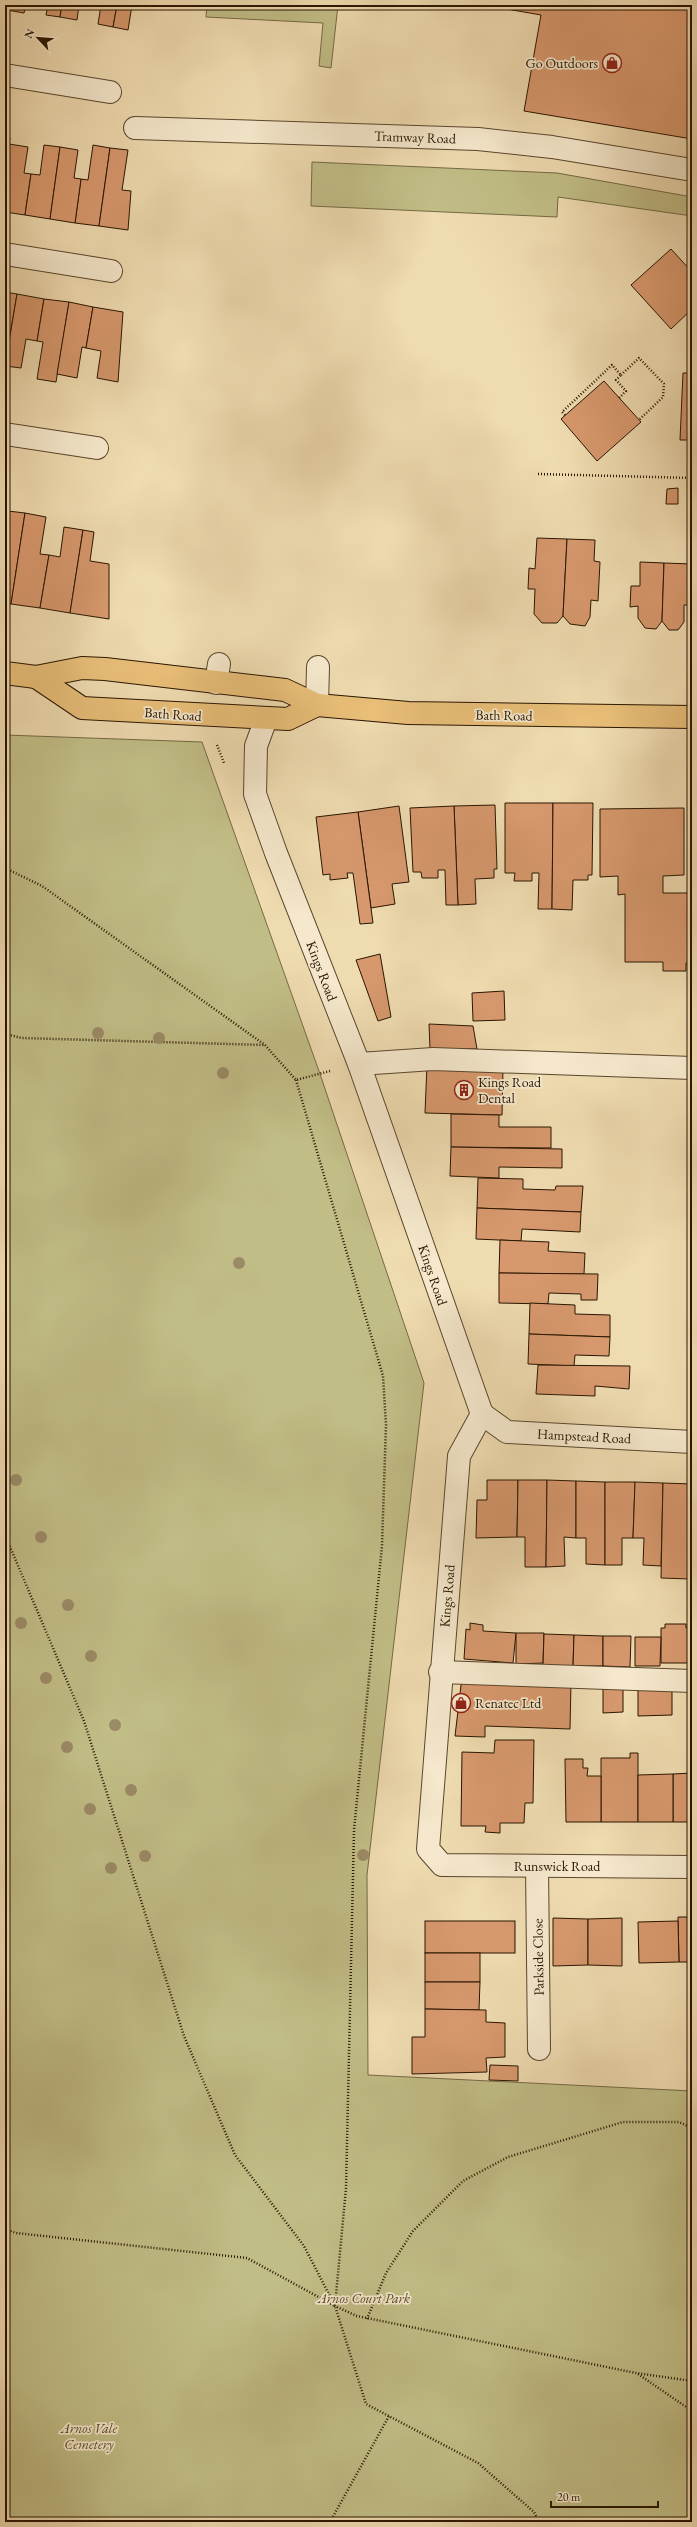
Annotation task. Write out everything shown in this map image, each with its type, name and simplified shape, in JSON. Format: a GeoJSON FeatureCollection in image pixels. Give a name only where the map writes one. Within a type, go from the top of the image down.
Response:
{"type":"FeatureCollection","features":[{"type":"Feature","properties":{"kind":"highway","name":"Bath Road"},"geometry":{"type":"LineString","coordinates":[[5,673],[36,677],[82,668],[218,673],[285,690],[317,706],[454,715],[692,717]]}},
{"type":"Feature","properties":{"kind":"highway","name":"Bath Road"},"geometry":{"type":"LineString","coordinates":[[36,677],[82,708],[288,719],[317,706]]}},
{"type":"Feature","properties":{"kind":"street"},"geometry":{"type":"LineString","coordinates":[[5,76],[110,92]]}},
{"type":"Feature","properties":{"kind":"street","name":"Tramway Road"},"geometry":{"type":"LineString","coordinates":[[135,128],[478,139],[552,147],[692,170]]}},
{"type":"Feature","properties":{"kind":"street"},"geometry":{"type":"LineString","coordinates":[[5,254],[111,271]]}},
{"type":"Feature","properties":{"kind":"street"},"geometry":{"type":"LineString","coordinates":[[5,434],[97,448]]}},
{"type":"Feature","properties":{"kind":"street"},"geometry":{"type":"LineString","coordinates":[[317,706],[318,667]]}},
{"type":"Feature","properties":{"kind":"street","name":"Kings Road"},"geometry":{"type":"LineString","coordinates":[[266,719],[256,746],[255,794],[276,853],[359,1064],[482,1414],[459,1456],[440,1672],[428,1849]]}},
{"type":"Feature","properties":{"kind":"street"},"geometry":{"type":"LineString","coordinates":[[359,1064],[433,1059],[692,1068]]}},
{"type":"Feature","properties":{"kind":"street","name":"Hampstead Road"},"geometry":{"type":"LineString","coordinates":[[482,1414],[507,1432],[692,1442]]}},
{"type":"Feature","properties":{"kind":"street"},"geometry":{"type":"LineString","coordinates":[[440,1672],[692,1681]]}},
{"type":"Feature","properties":{"kind":"street","name":"Runswick Road"},"geometry":{"type":"LineString","coordinates":[[428,1849],[442,1865],[692,1867]]}},
{"type":"Feature","properties":{"kind":"street","name":"Parkside Close"},"geometry":{"type":"LineString","coordinates":[[537,1866],[539,2049]]}},
{"type":"Feature","properties":{"kind":"path"},"geometry":{"type":"LineString","coordinates":[[619,398],[626,391],[616,380],[639,358],[664,384],[663,397],[639,420]]}},
{"type":"Feature","properties":{"kind":"path"},"geometry":{"type":"LineString","coordinates":[[565,415],[562,412],[612,365],[621,375]]}},
{"type":"Feature","properties":{"kind":"path"},"geometry":{"type":"LineString","coordinates":[[538,474],[692,478]]}},
{"type":"Feature","properties":{"kind":"path"},"geometry":{"type":"LineString","coordinates":[[5,868],[42,886],[265,1045],[296,1080],[383,1376],[386,1424],[382,1546],[354,1830],[346,2188],[335,2306]]}},
{"type":"Feature","properties":{"kind":"path"},"geometry":{"type":"LineString","coordinates":[[5,1034],[30,1039],[265,1045]]}},
{"type":"Feature","properties":{"kind":"path"},"geometry":{"type":"LineString","coordinates":[[296,1080],[359,1064]]}},
{"type":"Feature","properties":{"kind":"path"},"geometry":{"type":"LineString","coordinates":[[5,1535],[84,1720],[184,2036],[235,2155],[304,2246],[335,2306],[366,2404],[478,2463],[534,2512],[539,2522]]}},
{"type":"Feature","properties":{"kind":"path"},"geometry":{"type":"LineString","coordinates":[[367,2318],[386,2273],[413,2231],[463,2180],[508,2157],[623,2122],[679,2122],[692,2128]]}},
{"type":"Feature","properties":{"kind":"path"},"geometry":{"type":"LineString","coordinates":[[5,2229],[16,2233],[247,2258],[335,2306],[367,2318],[636,2373],[692,2382]]}},
{"type":"Feature","properties":{"kind":"path"},"geometry":{"type":"LineString","coordinates":[[636,2373],[692,2411]]}},
{"type":"Feature","properties":{"kind":"path"},"geometry":{"type":"LineString","coordinates":[[330,2522],[389,2416]]}},
{"type":"Feature","properties":{"kind":"green space"},"geometry":{"type":"Polygon","coordinates":[[[207,5],[338,5],[331,68],[319,66],[323,23],[206,17],[207,5]]]}},
{"type":"Feature","properties":{"kind":"green space"},"geometry":{"type":"Polygon","coordinates":[[[312,162],[557,173],[692,197],[692,216],[558,197],[557,217],[311,206],[312,162]]]}},
{"type":"Feature","properties":{"kind":"green space","name":"Arnos Court Park"},"geometry":{"type":"Polygon","coordinates":[[[5,735],[202,742],[320,1074],[424,1383],[367,1875],[368,2075],[692,2091],[692,2522],[5,2522],[5,735]]]}},
{"type":"Feature","properties":{"kind":"building"},"geometry":{"type":"Polygon","coordinates":[[[8,5],[26,5],[24,13],[7,10],[8,5]]]}},
{"type":"Feature","properties":{"kind":"building"},"geometry":{"type":"Polygon","coordinates":[[[48,5],[62,5],[60,17],[46,15],[48,5]]]}},
{"type":"Feature","properties":{"kind":"building"},"geometry":{"type":"Polygon","coordinates":[[[62,5],[79,5],[77,20],[60,17],[62,5]]]}},
{"type":"Feature","properties":{"kind":"building"},"geometry":{"type":"Polygon","coordinates":[[[101,5],[117,5],[113,27],[98,24],[101,5]]]}},
{"type":"Feature","properties":{"kind":"building"},"geometry":{"type":"Polygon","coordinates":[[[117,5],[132,5],[128,30],[113,27],[117,5]]]}},
{"type":"Feature","properties":{"kind":"building","name":"Go Outdoors"},"geometry":{"type":"Polygon","coordinates":[[[484,5],[692,5],[692,139],[524,111],[541,15],[484,5]]]}},
{"type":"Feature","properties":{"kind":"building"},"geometry":{"type":"Polygon","coordinates":[[[5,137],[10,138],[5,170],[5,137]]]}},
{"type":"Feature","properties":{"kind":"building"},"geometry":{"type":"Polygon","coordinates":[[[9,144],[28,147],[24,173],[31,174],[25,215],[5,212],[5,170],[9,144]]]}},
{"type":"Feature","properties":{"kind":"building"},"geometry":{"type":"Polygon","coordinates":[[[44,145],[60,147],[50,219],[25,215],[31,174],[40,175],[44,145]]]}},
{"type":"Feature","properties":{"kind":"building"},"geometry":{"type":"Polygon","coordinates":[[[93,145],[110,148],[99,226],[75,223],[81,179],[88,180],[93,145]]]}},
{"type":"Feature","properties":{"kind":"building"},"geometry":{"type":"Polygon","coordinates":[[[60,147],[78,150],[74,178],[81,179],[75,223],[50,219],[60,147]]]}},
{"type":"Feature","properties":{"kind":"building"},"geometry":{"type":"Polygon","coordinates":[[[110,148],[128,150],[122,190],[131,191],[128,230],[99,226],[110,148]]]}},
{"type":"Feature","properties":{"kind":"building"},"geometry":{"type":"Polygon","coordinates":[[[671,249],[692,272],[692,309],[671,329],[631,285],[671,249]]]}},
{"type":"Feature","properties":{"kind":"building"},"geometry":{"type":"Polygon","coordinates":[[[5,292],[17,294],[5,364],[5,292]]]}},
{"type":"Feature","properties":{"kind":"building"},"geometry":{"type":"Polygon","coordinates":[[[17,294],[44,299],[37,341],[26,339],[21,368],[5,366],[17,294]]]}},
{"type":"Feature","properties":{"kind":"building"},"geometry":{"type":"Polygon","coordinates":[[[44,299],[69,302],[56,382],[37,379],[43,342],[37,341],[44,299]]]}},
{"type":"Feature","properties":{"kind":"building"},"geometry":{"type":"Polygon","coordinates":[[[69,302],[93,307],[86,348],[82,347],[77,378],[57,374],[69,302]]]}},
{"type":"Feature","properties":{"kind":"building"},"geometry":{"type":"Polygon","coordinates":[[[93,307],[123,312],[118,382],[97,378],[101,351],[86,348],[93,307]]]}},
{"type":"Feature","properties":{"kind":"building"},"geometry":{"type":"Polygon","coordinates":[[[683,373],[692,373],[692,440],[680,440],[683,373]]]}},
{"type":"Feature","properties":{"kind":"building"},"geometry":{"type":"Polygon","coordinates":[[[604,381],[641,422],[597,461],[561,419],[604,381]]]}},
{"type":"Feature","properties":{"kind":"building"},"geometry":{"type":"Polygon","coordinates":[[[678,488],[678,504],[666,504],[667,489],[678,488]]]}},
{"type":"Feature","properties":{"kind":"building"},"geometry":{"type":"Polygon","coordinates":[[[8,511],[25,513],[11,604],[5,603],[5,530],[8,511]]]}},
{"type":"Feature","properties":{"kind":"building"},"geometry":{"type":"Polygon","coordinates":[[[25,513],[46,517],[40,554],[49,555],[40,608],[11,604],[25,513]]]}},
{"type":"Feature","properties":{"kind":"building"},"geometry":{"type":"Polygon","coordinates":[[[64,527],[83,530],[70,613],[40,608],[49,555],[60,557],[64,527]]]}},
{"type":"Feature","properties":{"kind":"building"},"geometry":{"type":"Polygon","coordinates":[[[83,530],[94,532],[90,561],[109,564],[109,619],[70,613],[83,530]]]}},
{"type":"Feature","properties":{"kind":"building"},"geometry":{"type":"Polygon","coordinates":[[[537,538],[567,539],[563,616],[557,623],[542,623],[534,614],[535,589],[528,589],[529,568],[535,569],[537,538]]]}},
{"type":"Feature","properties":{"kind":"building"},"geometry":{"type":"Polygon","coordinates":[[[567,539],[595,540],[594,561],[600,562],[598,601],[591,600],[590,617],[585,626],[570,624],[563,616],[567,539]]]}},
{"type":"Feature","properties":{"kind":"building"},"geometry":{"type":"Polygon","coordinates":[[[640,562],[664,563],[662,621],[656,629],[645,628],[638,618],[638,606],[630,607],[631,586],[640,586],[640,562]]]}},
{"type":"Feature","properties":{"kind":"building"},"geometry":{"type":"Polygon","coordinates":[[[664,563],[692,564],[690,605],[684,605],[684,622],[678,630],[669,630],[662,621],[664,563]]]}},
{"type":"Feature","properties":{"kind":"building"},"geometry":{"type":"Polygon","coordinates":[[[505,803],[553,803],[552,909],[538,909],[539,873],[532,873],[532,881],[514,881],[515,873],[505,873],[505,803]]]}},
{"type":"Feature","properties":{"kind":"building"},"geometry":{"type":"Polygon","coordinates":[[[553,803],[593,803],[592,875],[588,875],[588,880],[573,880],[572,910],[552,909],[553,803]]]}},
{"type":"Feature","properties":{"kind":"building"},"geometry":{"type":"Polygon","coordinates":[[[495,805],[497,869],[494,869],[494,878],[475,879],[476,904],[458,905],[454,806],[495,805]]]}},
{"type":"Feature","properties":{"kind":"building"},"geometry":{"type":"Polygon","coordinates":[[[399,806],[409,882],[392,884],[395,904],[371,908],[358,812],[399,806]]]}},
{"type":"Feature","properties":{"kind":"building"},"geometry":{"type":"Polygon","coordinates":[[[454,806],[458,905],[446,905],[445,870],[438,870],[438,878],[422,878],[421,872],[413,872],[410,808],[454,806]]]}},
{"type":"Feature","properties":{"kind":"building"},"geometry":{"type":"Polygon","coordinates":[[[684,808],[684,875],[663,876],[663,893],[692,893],[692,963],[686,963],[686,971],[663,971],[663,962],[625,962],[625,894],[618,895],[618,876],[600,877],[600,809],[684,808]]]}},
{"type":"Feature","properties":{"kind":"building"},"geometry":{"type":"Polygon","coordinates":[[[358,812],[373,923],[360,924],[353,873],[347,873],[348,878],[330,880],[330,874],[323,875],[316,817],[358,812]]]}},
{"type":"Feature","properties":{"kind":"building"},"geometry":{"type":"Polygon","coordinates":[[[380,954],[391,1017],[378,1021],[356,960],[380,954]]]}},
{"type":"Feature","properties":{"kind":"building"},"geometry":{"type":"Polygon","coordinates":[[[504,991],[505,1020],[473,1021],[472,993],[504,991]]]}},
{"type":"Feature","properties":{"kind":"building"},"geometry":{"type":"Polygon","coordinates":[[[429,1024],[473,1026],[477,1049],[430,1049],[429,1024]]]}},
{"type":"Feature","properties":{"kind":"building","name":"Kings Road Dental"},"geometry":{"type":"Polygon","coordinates":[[[427,1065],[503,1067],[502,1115],[425,1113],[427,1065]]]}},
{"type":"Feature","properties":{"kind":"building"},"geometry":{"type":"Polygon","coordinates":[[[451,1114],[499,1115],[499,1127],[551,1127],[551,1148],[451,1147],[451,1114]]]}},
{"type":"Feature","properties":{"kind":"building"},"geometry":{"type":"Polygon","coordinates":[[[451,1147],[562,1149],[562,1168],[499,1167],[499,1178],[450,1176],[451,1147]]]}},
{"type":"Feature","properties":{"kind":"building"},"geometry":{"type":"Polygon","coordinates":[[[691,1153],[692,1177],[690,1177],[691,1153]]]}},
{"type":"Feature","properties":{"kind":"building"},"geometry":{"type":"Polygon","coordinates":[[[478,1178],[523,1179],[523,1189],[555,1190],[556,1186],[583,1186],[581,1212],[477,1208],[478,1178]]]}},
{"type":"Feature","properties":{"kind":"building"},"geometry":{"type":"Polygon","coordinates":[[[477,1208],[581,1212],[580,1232],[522,1229],[521,1241],[476,1239],[477,1208]]]}},
{"type":"Feature","properties":{"kind":"building"},"geometry":{"type":"Polygon","coordinates":[[[500,1240],[549,1242],[548,1251],[585,1253],[584,1274],[499,1273],[500,1240]]]}},
{"type":"Feature","properties":{"kind":"building"},"geometry":{"type":"Polygon","coordinates":[[[499,1273],[598,1274],[597,1300],[581,1300],[581,1294],[549,1293],[548,1304],[499,1303],[499,1273]]]}},
{"type":"Feature","properties":{"kind":"building"},"geometry":{"type":"Polygon","coordinates":[[[530,1303],[575,1305],[575,1314],[610,1315],[610,1337],[529,1334],[530,1303]]]}},
{"type":"Feature","properties":{"kind":"building"},"geometry":{"type":"Polygon","coordinates":[[[529,1334],[610,1337],[609,1356],[575,1355],[574,1366],[528,1364],[529,1334]]]}},
{"type":"Feature","properties":{"kind":"building"},"geometry":{"type":"Polygon","coordinates":[[[538,1365],[630,1366],[629,1389],[595,1386],[595,1396],[536,1394],[538,1365]]]}},
{"type":"Feature","properties":{"kind":"building"},"geometry":{"type":"Polygon","coordinates":[[[487,1480],[518,1480],[517,1537],[476,1538],[477,1500],[487,1500],[487,1480]]]}},
{"type":"Feature","properties":{"kind":"building"},"geometry":{"type":"Polygon","coordinates":[[[518,1480],[547,1480],[546,1567],[525,1567],[525,1537],[517,1537],[518,1480]]]}},
{"type":"Feature","properties":{"kind":"building"},"geometry":{"type":"Polygon","coordinates":[[[547,1480],[576,1481],[576,1538],[564,1537],[565,1566],[546,1567],[547,1480]]]}},
{"type":"Feature","properties":{"kind":"building"},"geometry":{"type":"Polygon","coordinates":[[[576,1481],[605,1482],[605,1565],[586,1564],[586,1538],[576,1538],[576,1481]]]}},
{"type":"Feature","properties":{"kind":"building"},"geometry":{"type":"Polygon","coordinates":[[[605,1482],[635,1482],[633,1538],[622,1538],[622,1565],[605,1565],[605,1482]]]}},
{"type":"Feature","properties":{"kind":"building"},"geometry":{"type":"Polygon","coordinates":[[[635,1482],[663,1483],[661,1566],[643,1565],[644,1538],[633,1538],[635,1482]]]}},
{"type":"Feature","properties":{"kind":"building"},"geometry":{"type":"Polygon","coordinates":[[[663,1483],[692,1484],[690,1579],[661,1578],[663,1483]]]}},
{"type":"Feature","properties":{"kind":"building"},"geometry":{"type":"Polygon","coordinates":[[[470,1623],[483,1625],[483,1631],[516,1633],[513,1663],[464,1659],[466,1629],[470,1630],[470,1623]]]}},
{"type":"Feature","properties":{"kind":"building"},"geometry":{"type":"Polygon","coordinates":[[[665,1624],[686,1624],[686,1628],[689,1628],[688,1663],[661,1663],[661,1628],[665,1628],[665,1624]]]}},
{"type":"Feature","properties":{"kind":"building"},"geometry":{"type":"Polygon","coordinates":[[[689,1628],[692,1628],[692,1667],[689,1667],[689,1628]]]}},
{"type":"Feature","properties":{"kind":"building"},"geometry":{"type":"Polygon","coordinates":[[[516,1633],[544,1633],[543,1663],[516,1664],[516,1633]]]}},
{"type":"Feature","properties":{"kind":"building"},"geometry":{"type":"Polygon","coordinates":[[[544,1634],[574,1635],[573,1666],[543,1665],[544,1634]]]}},
{"type":"Feature","properties":{"kind":"building"},"geometry":{"type":"Polygon","coordinates":[[[574,1635],[603,1636],[603,1666],[573,1666],[574,1635]]]}},
{"type":"Feature","properties":{"kind":"building"},"geometry":{"type":"Polygon","coordinates":[[[603,1636],[631,1636],[630,1667],[603,1666],[603,1636]]]}},
{"type":"Feature","properties":{"kind":"building"},"geometry":{"type":"Polygon","coordinates":[[[635,1637],[661,1637],[660,1666],[635,1666],[635,1637]]]}},
{"type":"Feature","properties":{"kind":"building"},"geometry":{"type":"Polygon","coordinates":[[[462,1677],[571,1682],[570,1729],[485,1726],[485,1737],[455,1736],[462,1677]]]}},
{"type":"Feature","properties":{"kind":"building"},"geometry":{"type":"Polygon","coordinates":[[[603,1683],[623,1683],[623,1712],[603,1713],[603,1683]]]}},
{"type":"Feature","properties":{"kind":"building"},"geometry":{"type":"Polygon","coordinates":[[[638,1683],[672,1683],[672,1715],[638,1716],[638,1683]]]}},
{"type":"Feature","properties":{"kind":"building"},"geometry":{"type":"Polygon","coordinates":[[[689,1685],[692,1686],[692,1705],[688,1705],[689,1685]]]}},
{"type":"Feature","properties":{"kind":"building"},"geometry":{"type":"Polygon","coordinates":[[[495,1740],[534,1740],[533,1803],[525,1803],[524,1823],[500,1823],[500,1833],[485,1832],[486,1826],[461,1826],[462,1752],[494,1753],[495,1740]]]}},
{"type":"Feature","properties":{"kind":"building"},"geometry":{"type":"Polygon","coordinates":[[[630,1753],[638,1753],[638,1822],[601,1822],[601,1758],[630,1758],[630,1753]]]}},
{"type":"Feature","properties":{"kind":"building"},"geometry":{"type":"Polygon","coordinates":[[[565,1759],[583,1759],[583,1768],[588,1768],[587,1776],[601,1776],[601,1822],[566,1822],[565,1759]]]}},
{"type":"Feature","properties":{"kind":"building"},"geometry":{"type":"Polygon","coordinates":[[[692,1773],[692,1822],[673,1822],[673,1774],[692,1773]]]}},
{"type":"Feature","properties":{"kind":"building"},"geometry":{"type":"Polygon","coordinates":[[[673,1774],[673,1822],[638,1822],[638,1775],[673,1774]]]}},
{"type":"Feature","properties":{"kind":"building"},"geometry":{"type":"Polygon","coordinates":[[[678,1917],[692,1917],[692,1962],[679,1962],[678,1917]]]}},
{"type":"Feature","properties":{"kind":"building"},"geometry":{"type":"Polygon","coordinates":[[[553,1918],[588,1919],[588,1965],[553,1966],[553,1918]]]}},
{"type":"Feature","properties":{"kind":"building"},"geometry":{"type":"Polygon","coordinates":[[[622,1918],[622,1966],[588,1965],[588,1919],[622,1918]]]}},
{"type":"Feature","properties":{"kind":"building"},"geometry":{"type":"Polygon","coordinates":[[[425,1921],[515,1921],[515,1953],[425,1953],[425,1921]]]}},
{"type":"Feature","properties":{"kind":"building"},"geometry":{"type":"Polygon","coordinates":[[[678,1921],[679,1962],[639,1963],[638,1922],[678,1921]]]}},
{"type":"Feature","properties":{"kind":"building"},"geometry":{"type":"Polygon","coordinates":[[[425,1953],[480,1953],[480,1982],[425,1982],[425,1953]]]}},
{"type":"Feature","properties":{"kind":"building"},"geometry":{"type":"Polygon","coordinates":[[[425,1982],[480,1982],[479,2010],[425,2009],[425,1982]]]}},
{"type":"Feature","properties":{"kind":"building"},"geometry":{"type":"Polygon","coordinates":[[[425,2009],[486,2010],[486,2022],[505,2023],[505,2057],[486,2058],[487,2072],[412,2074],[412,2037],[425,2037],[425,2009]]]}},
{"type":"Feature","properties":{"kind":"building"},"geometry":{"type":"Polygon","coordinates":[[[490,2065],[518,2066],[518,2081],[489,2080],[490,2065]]]}},
{"type":"Feature","properties":{"kind":"place","name":"Go Outdoors"},"geometry":{"type":"Point","coordinates":[612,63]}},
{"type":"Feature","properties":{"kind":"place","name":"Kings Road Dental"},"geometry":{"type":"Point","coordinates":[464,1090]}},
{"type":"Feature","properties":{"kind":"place","name":"Renatec Ltd"},"geometry":{"type":"Point","coordinates":[461,1703]}},
{"type":"Feature","properties":{"kind":"park label","name":"Arnos Vale Cemetery"},"geometry":{"type":"Point","coordinates":[89,2436]}}]}
